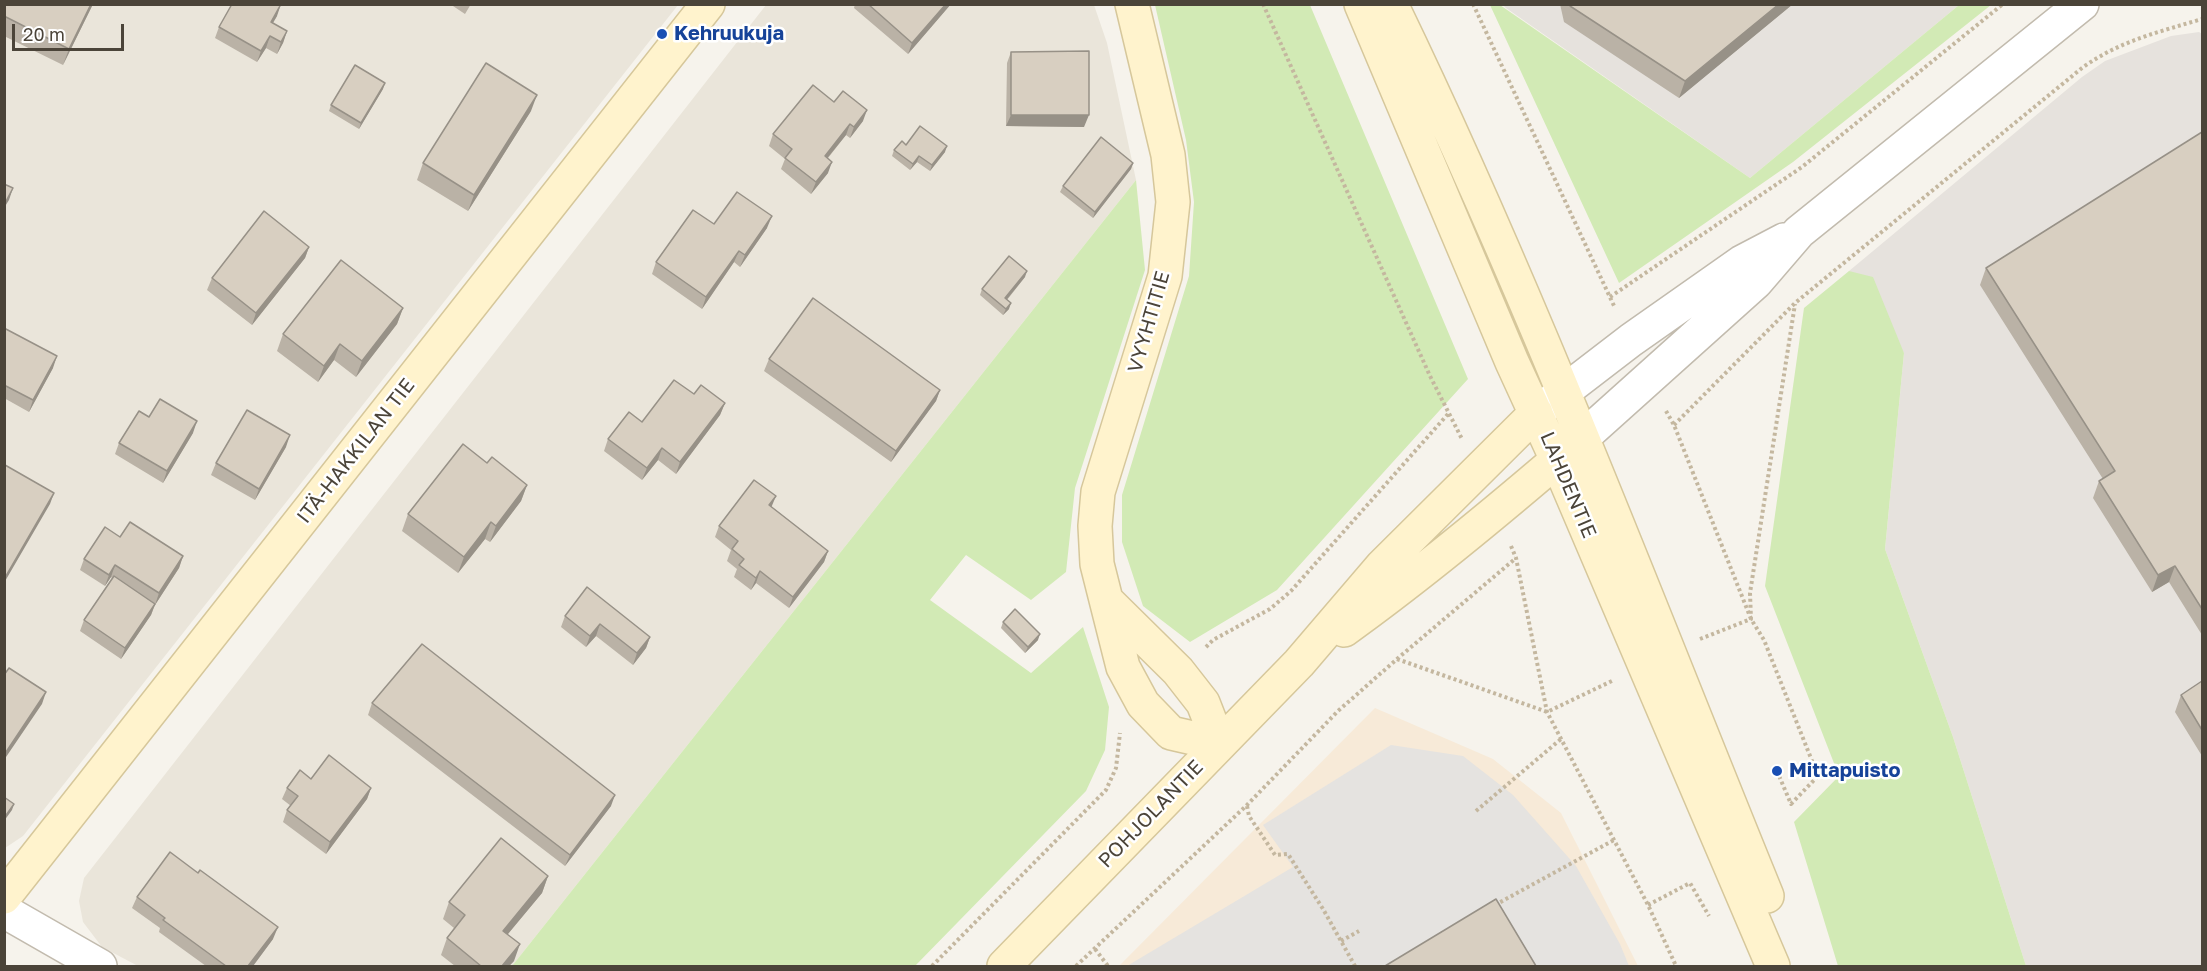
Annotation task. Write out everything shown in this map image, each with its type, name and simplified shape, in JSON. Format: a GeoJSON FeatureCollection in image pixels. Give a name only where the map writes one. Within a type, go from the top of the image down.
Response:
{"type":"FeatureCollection","features":[{"type":"Feature","properties":{"kind":"street","name":"ITÄ-HAKKILAN TIE"},"geometry":{"type":"LineString","coordinates":[[4,897],[708,4]]}},
{"type":"Feature","properties":{"kind":"street","name":"VYYHTITIE"},"geometry":{"type":"LineString","coordinates":[[1132,4],[1168,155],[1173,202],[1165,276],[1098,492],[1095,526],[1097,564],[1123,667],[1143,704],[1172,733],[1219,744]]}},
{"type":"Feature","properties":{"kind":"street","name":"LAHDENTIE"},"geometry":{"type":"LineString","coordinates":[[1361,4],[1512,362],[1557,460],[1773,966]]}},
{"type":"Feature","properties":{"kind":"street","name":"LAHDENTIE"},"geometry":{"type":"LineString","coordinates":[[1391,4],[1425,74],[1564,390],[1795,966]]}},
{"type":"Feature","properties":{"kind":"street"},"geometry":{"type":"LineString","coordinates":[[1557,460],[1756,282],[1799,232],[2082,4]]}},
{"type":"Feature","properties":{"kind":"street"},"geometry":{"type":"LineString","coordinates":[[1536,413],[1564,390],[1742,262],[1799,232]]}},
{"type":"Feature","properties":{"kind":"street","name":"POHJOLANTIE"},"geometry":{"type":"LineString","coordinates":[[1004,966],[1299,663],[1382,567],[1536,413]]}},
{"type":"Feature","properties":{"kind":"street","name":"POHJOLANTIE"},"geometry":{"type":"LineString","coordinates":[[1299,663],[1403,588],[1557,460]]}},
{"type":"Feature","properties":{"kind":"street"},"geometry":{"type":"LineString","coordinates":[[1107,601],[1178,671],[1203,703],[1219,744]]}},
{"type":"Feature","properties":{"kind":"street"},"geometry":{"type":"LineString","coordinates":[[4,911],[100,966]]}},
{"type":"Feature","properties":{"kind":"path"},"geometry":{"type":"LineString","coordinates":[[1214,640],[1270,609],[1291,591],[1448,414],[1263,4]]}},
{"type":"Feature","properties":{"kind":"path"},"geometry":{"type":"LineString","coordinates":[[1473,4],[1617,314]]}},
{"type":"Feature","properties":{"kind":"path"},"geometry":{"type":"LineString","coordinates":[[1610,297],[1802,167],[2003,4]]}},
{"type":"Feature","properties":{"kind":"path"},"geometry":{"type":"LineString","coordinates":[[1674,425],[1795,303],[2097,57],[2125,42],[2202,20]]}},
{"type":"Feature","properties":{"kind":"path"},"geometry":{"type":"LineString","coordinates":[[1751,620],[1750,593],[1795,303]]}},
{"type":"Feature","properties":{"kind":"path"},"geometry":{"type":"LineString","coordinates":[[1661,402],[1674,425],[1751,620],[1764,640],[1818,776],[1791,804],[1777,771]]}},
{"type":"Feature","properties":{"kind":"path"},"geometry":{"type":"LineString","coordinates":[[1076,966],[1247,805],[1338,711],[1516,558],[1547,712],[1648,905],[1676,966]]}},
{"type":"Feature","properties":{"kind":"path"},"geometry":{"type":"LineString","coordinates":[[1700,640],[1751,620]]}},
{"type":"Feature","properties":{"kind":"path"},"geometry":{"type":"LineString","coordinates":[[1397,659],[1547,712],[1620,677]]}},
{"type":"Feature","properties":{"kind":"path"},"geometry":{"type":"LineString","coordinates":[[932,966],[1106,790],[1116,768],[1119,733]]}},
{"type":"Feature","properties":{"kind":"path"},"geometry":{"type":"LineString","coordinates":[[1476,811],[1561,739]]}},
{"type":"Feature","properties":{"kind":"path"},"geometry":{"type":"LineString","coordinates":[[1247,805],[1249,816],[1275,855],[1288,854],[1355,966]]}},
{"type":"Feature","properties":{"kind":"path"},"geometry":{"type":"LineString","coordinates":[[1490,908],[1614,840]]}},
{"type":"Feature","properties":{"kind":"path"},"geometry":{"type":"LineString","coordinates":[[1648,905],[1690,883],[1709,916]]}},
{"type":"Feature","properties":{"kind":"path"},"geometry":{"type":"LineString","coordinates":[[1341,941],[1359,931]]}},
{"type":"Feature","properties":{"kind":"path"},"geometry":{"type":"LineString","coordinates":[[1095,949],[1108,966]]}},
{"type":"Feature","properties":{"kind":"shaded area"},"geometry":{"type":"Polygon","coordinates":[[[5,5],[678,5],[23,836],[5,848],[5,5]]]}},
{"type":"Feature","properties":{"kind":"shaded area"},"geometry":{"type":"Polygon","coordinates":[[[766,5],[1094,5],[1107,43],[1136,180],[512,966],[138,966],[102,947],[83,922],[79,901],[84,878],[766,5]]]}},
{"type":"Feature","properties":{"kind":"shaded area"},"geometry":{"type":"Polygon","coordinates":[[[1503,5],[1959,5],[1750,178],[1503,5]]]}},
{"type":"Feature","properties":{"kind":"shaded area"},"geometry":{"type":"Polygon","coordinates":[[[2199,32],[2202,34],[2202,966],[2026,966],[1953,737],[1885,549],[1904,353],[1849,271],[2082,77],[2105,61],[2171,36],[2199,32]]]}},
{"type":"Feature","properties":{"kind":"shaded area"},"geometry":{"type":"Polygon","coordinates":[[[1375,708],[1493,759],[1561,813],[1638,966],[1119,966],[1375,708]]]}},
{"type":"Feature","properties":{"kind":"shaded area"},"geometry":{"type":"Polygon","coordinates":[[[1391,745],[1463,756],[1513,795],[1576,866],[1620,944],[1629,966],[1127,966],[1293,867],[1263,825],[1391,745]]]}},
{"type":"Feature","properties":{"kind":"green space"},"geometry":{"type":"Polygon","coordinates":[[[1155,5],[1310,5],[1468,379],[1277,590],[1190,642],[1143,606],[1122,542],[1122,495],[1189,276],[1194,202],[1186,140],[1155,5]]]}},
{"type":"Feature","properties":{"kind":"green space"},"geometry":{"type":"Polygon","coordinates":[[[1490,5],[1500,5],[1750,178],[1959,5],[1991,5],[1793,162],[1619,283],[1490,5]]]}},
{"type":"Feature","properties":{"kind":"green space"},"geometry":{"type":"Polygon","coordinates":[[[1136,180],[1145,270],[1075,488],[1066,572],[1031,600],[966,555],[930,600],[1031,673],[1083,627],[1109,707],[1105,750],[1086,791],[915,966],[512,966],[1136,180]]]}},
{"type":"Feature","properties":{"kind":"green space"},"geometry":{"type":"Polygon","coordinates":[[[1849,271],[1873,277],[1904,353],[1885,549],[1953,737],[2026,966],[1838,966],[1794,822],[1839,776],[1765,586],[1804,308],[1849,271]]]}},
{"type":"Feature","properties":{"kind":"building"},"geometry":{"type":"Polygon","coordinates":[[[4,4],[91,4],[69,49],[4,16],[4,4]]]}},
{"type":"Feature","properties":{"kind":"building"},"geometry":{"type":"Polygon","coordinates":[[[232,4],[281,4],[271,22],[287,31],[281,42],[270,36],[261,51],[219,27],[232,4]]]}},
{"type":"Feature","properties":{"kind":"building"},"geometry":{"type":"Polygon","coordinates":[[[868,4],[946,4],[912,43],[868,4]]]}},
{"type":"Feature","properties":{"kind":"building"},"geometry":{"type":"Polygon","coordinates":[[[1570,4],[1779,4],[1685,81],[1570,4]]]}},
{"type":"Feature","properties":{"kind":"building"},"geometry":{"type":"Polygon","coordinates":[[[1089,51],[1089,115],[1011,115],[1011,52],[1089,51]]]}},
{"type":"Feature","properties":{"kind":"building"},"geometry":{"type":"Polygon","coordinates":[[[486,63],[537,95],[474,195],[423,163],[486,63]]]}},
{"type":"Feature","properties":{"kind":"building"},"geometry":{"type":"Polygon","coordinates":[[[355,65],[385,83],[361,123],[331,105],[355,65]]]}},
{"type":"Feature","properties":{"kind":"building"},"geometry":{"type":"Polygon","coordinates":[[[813,85],[834,102],[843,91],[867,110],[854,127],[850,124],[825,156],[832,162],[816,182],[785,158],[792,149],[773,134],[813,85]]]}},
{"type":"Feature","properties":{"kind":"building"},"geometry":{"type":"Polygon","coordinates":[[[920,126],[947,146],[932,165],[919,156],[913,164],[894,150],[902,141],[906,145],[920,126]]]}},
{"type":"Feature","properties":{"kind":"building"},"geometry":{"type":"Polygon","coordinates":[[[2202,132],[2202,609],[2175,566],[2158,575],[2099,481],[2115,471],[1986,268],[2202,132]]]}},
{"type":"Feature","properties":{"kind":"building"},"geometry":{"type":"Polygon","coordinates":[[[1101,137],[1133,163],[1095,212],[1063,186],[1101,137]]]}},
{"type":"Feature","properties":{"kind":"building"},"geometry":{"type":"Polygon","coordinates":[[[4,184],[13,188],[4,205],[4,184]]]}},
{"type":"Feature","properties":{"kind":"building"},"geometry":{"type":"Polygon","coordinates":[[[737,192],[772,216],[745,255],[739,251],[706,297],[656,262],[693,210],[714,224],[737,192]]]}},
{"type":"Feature","properties":{"kind":"building"},"geometry":{"type":"Polygon","coordinates":[[[264,211],[309,247],[256,313],[212,278],[264,211]]]}},
{"type":"Feature","properties":{"kind":"building"},"geometry":{"type":"Polygon","coordinates":[[[1009,256],[1027,271],[1005,298],[1011,303],[1006,309],[982,289],[1009,256]]]}},
{"type":"Feature","properties":{"kind":"building"},"geometry":{"type":"Polygon","coordinates":[[[341,260],[403,308],[362,361],[340,344],[324,366],[283,334],[341,260]]]}},
{"type":"Feature","properties":{"kind":"building"},"geometry":{"type":"Polygon","coordinates":[[[813,298],[940,390],[896,451],[769,359],[813,298]]]}},
{"type":"Feature","properties":{"kind":"building"},"geometry":{"type":"Polygon","coordinates":[[[4,328],[57,356],[33,400],[4,385],[4,328]]]}},
{"type":"Feature","properties":{"kind":"building"},"geometry":{"type":"Polygon","coordinates":[[[674,380],[694,394],[701,385],[725,403],[680,462],[662,448],[647,468],[608,439],[629,412],[642,422],[674,380]]]}},
{"type":"Feature","properties":{"kind":"building"},"geometry":{"type":"Polygon","coordinates":[[[160,399],[197,421],[167,471],[119,443],[139,411],[149,417],[160,399]]]}},
{"type":"Feature","properties":{"kind":"building"},"geometry":{"type":"Polygon","coordinates":[[[247,410],[290,435],[259,489],[216,463],[247,410]]]}},
{"type":"Feature","properties":{"kind":"building"},"geometry":{"type":"Polygon","coordinates":[[[463,444],[487,463],[492,457],[527,485],[496,526],[491,522],[464,557],[408,514],[463,444]]]}},
{"type":"Feature","properties":{"kind":"building"},"geometry":{"type":"Polygon","coordinates":[[[5,465],[54,493],[6,576],[4,575],[5,465]]]}},
{"type":"Feature","properties":{"kind":"building"},"geometry":{"type":"Polygon","coordinates":[[[754,480],[776,496],[769,505],[828,551],[793,597],[760,571],[756,578],[739,565],[744,559],[732,549],[738,541],[719,526],[754,480]]]}},
{"type":"Feature","properties":{"kind":"building"},"geometry":{"type":"Polygon","coordinates":[[[130,522],[183,556],[159,593],[115,565],[109,575],[84,559],[105,527],[120,537],[130,522]]]}},
{"type":"Feature","properties":{"kind":"building"},"geometry":{"type":"Polygon","coordinates":[[[114,576],[155,604],[125,648],[84,620],[114,576]]]}},
{"type":"Feature","properties":{"kind":"building"},"geometry":{"type":"Polygon","coordinates":[[[587,587],[650,637],[637,653],[600,624],[590,636],[565,616],[587,587]]]}},
{"type":"Feature","properties":{"kind":"building"},"geometry":{"type":"Polygon","coordinates":[[[1015,609],[1040,634],[1028,647],[1003,622],[1015,609]]]}},
{"type":"Feature","properties":{"kind":"building"},"geometry":{"type":"Polygon","coordinates":[[[422,644],[615,795],[570,855],[372,703],[422,644]]]}},
{"type":"Feature","properties":{"kind":"building"},"geometry":{"type":"Polygon","coordinates":[[[9,668],[46,692],[4,755],[4,675],[9,668]]]}},
{"type":"Feature","properties":{"kind":"building"},"geometry":{"type":"Polygon","coordinates":[[[2202,681],[2202,730],[2181,695],[2202,681]]]}},
{"type":"Feature","properties":{"kind":"building"},"geometry":{"type":"Polygon","coordinates":[[[329,755],[371,788],[330,842],[287,810],[298,796],[287,788],[300,770],[311,779],[329,755]]]}},
{"type":"Feature","properties":{"kind":"building"},"geometry":{"type":"Polygon","coordinates":[[[4,797],[14,804],[4,818],[4,797]]]}},
{"type":"Feature","properties":{"kind":"building"},"geometry":{"type":"Polygon","coordinates":[[[501,838],[548,876],[503,931],[520,944],[502,966],[481,966],[447,938],[465,915],[449,902],[501,838]]]}},
{"type":"Feature","properties":{"kind":"building"},"geometry":{"type":"Polygon","coordinates":[[[170,852],[198,873],[200,870],[278,927],[248,966],[226,966],[163,920],[165,918],[137,897],[170,852]]]}},
{"type":"Feature","properties":{"kind":"building"},"geometry":{"type":"Polygon","coordinates":[[[1496,899],[1536,966],[1385,966],[1496,899]]]}},
{"type":"Feature","properties":{"kind":"place","name":"Kehruukuja"},"geometry":{"type":"Point","coordinates":[662,34]}},
{"type":"Feature","properties":{"kind":"place","name":"Mittapuisto"},"geometry":{"type":"Point","coordinates":[1777,771]}}]}
